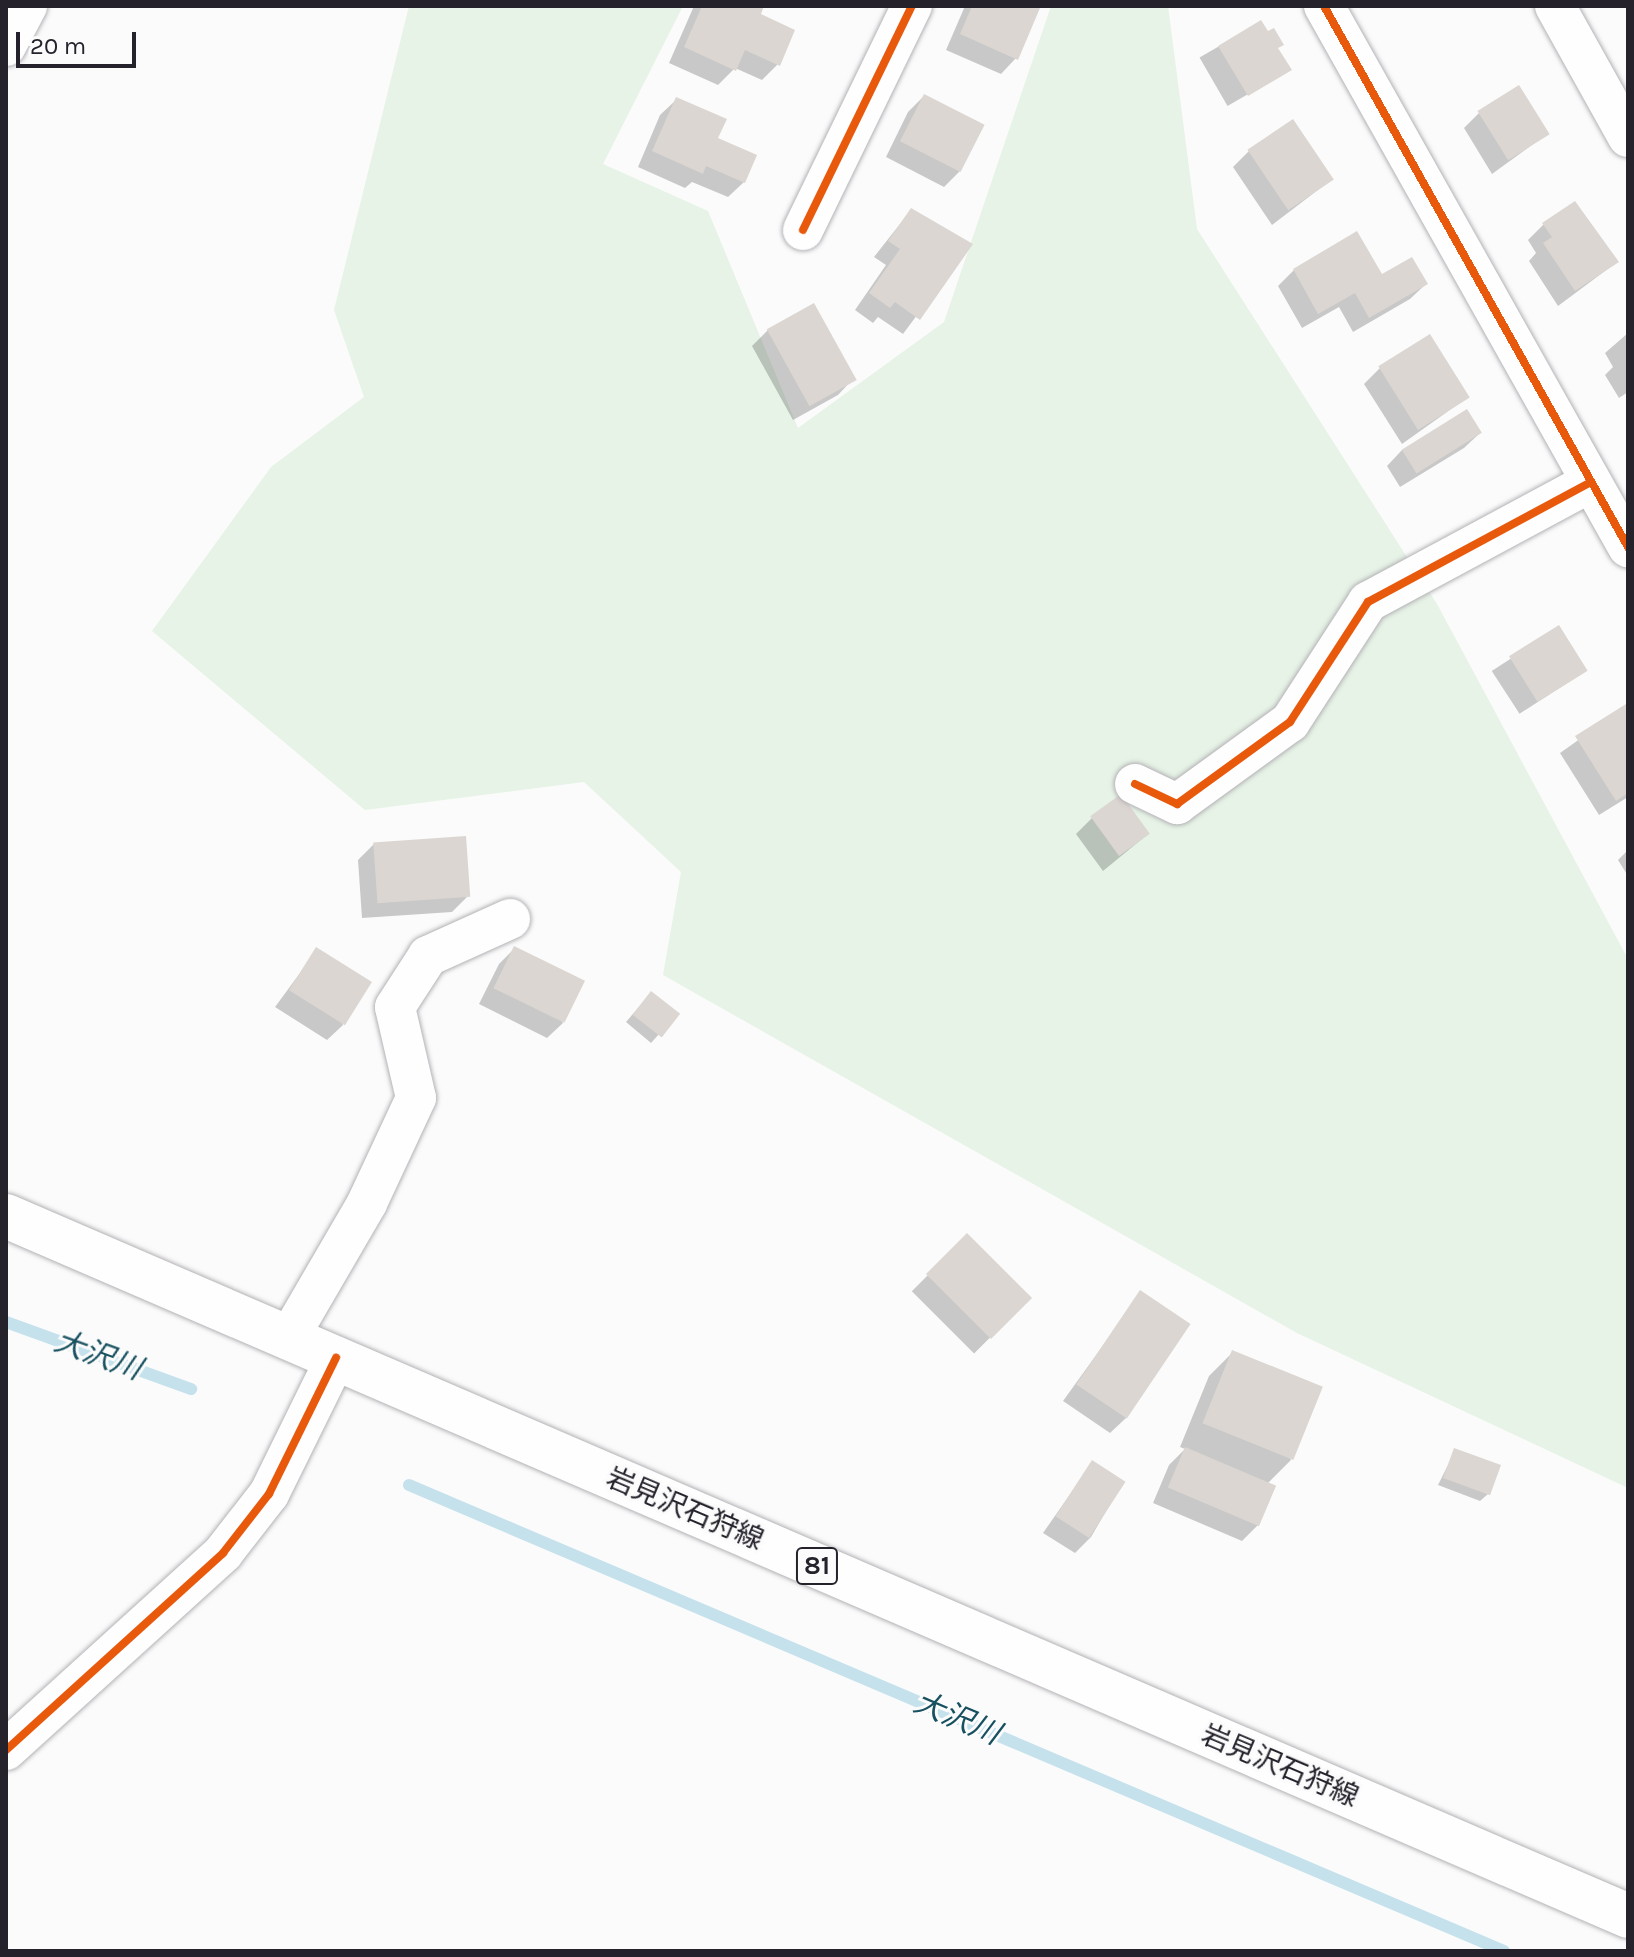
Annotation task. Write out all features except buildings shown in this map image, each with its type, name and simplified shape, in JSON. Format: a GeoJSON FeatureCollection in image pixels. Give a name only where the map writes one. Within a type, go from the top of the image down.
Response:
{"type":"FeatureCollection","features":[{"type":"Feature","properties":{"kind":"main road","name":"岩見沢石狩線"},"geometry":{"type":"LineString","coordinates":[[6,1216],[1628,1916]]}},
{"type":"Feature","properties":{"kind":"street"},"geometry":{"type":"LineString","coordinates":[[6,46],[27,6]]}},
{"type":"Feature","properties":{"kind":"street"},"geometry":{"type":"LineString","coordinates":[[803,230],[912,6]]}},
{"type":"Feature","properties":{"kind":"street"},"geometry":{"type":"LineString","coordinates":[[1324,6],[1628,547]]}},
{"type":"Feature","properties":{"kind":"street"},"geometry":{"type":"LineString","coordinates":[[1555,6],[1628,137]]}},
{"type":"Feature","properties":{"kind":"street"},"geometry":{"type":"LineString","coordinates":[[1135,784],[1177,804],[1290,722],[1368,602],[1591,482]]}},
{"type":"Feature","properties":{"kind":"street"},"geometry":{"type":"LineString","coordinates":[[288,1339],[367,1203],[416,1098],[395,1007],[428,956],[510,919]]}},
{"type":"Feature","properties":{"kind":"street"},"geometry":{"type":"LineString","coordinates":[[6,1750],[223,1553],[269,1494],[336,1358]]}},
{"type":"Feature","properties":{"kind":"green space"},"geometry":{"type":"Polygon","coordinates":[[[409,6],[683,6],[603,164],[708,211],[798,428],[944,322],[1051,6],[1168,6],[1197,229],[1437,604],[1628,959],[1628,1488],[1297,1333],[663,975],[681,872],[584,782],[365,810],[152,631],[271,467],[364,397],[334,310],[409,6]]]}},
{"type":"Feature","properties":{"kind":"waterway","name":"大沢川"},"geometry":{"type":"LineString","coordinates":[[6,1322],[191,1389]]}},
{"type":"Feature","properties":{"kind":"waterway","name":"大沢川"},"geometry":{"type":"LineString","coordinates":[[409,1485],[1504,1951]]}},
{"type":"Feature","properties":{"kind":"cycle path"},"geometry":{"type":"LineString","coordinates":[[803,230],[912,6]]}},
{"type":"Feature","properties":{"kind":"cycle path"},"geometry":{"type":"LineString","coordinates":[[1324,6],[1628,547]]}},
{"type":"Feature","properties":{"kind":"cycle path"},"geometry":{"type":"LineString","coordinates":[[1135,784],[1177,804],[1290,722],[1368,602],[1591,482]]}},
{"type":"Feature","properties":{"kind":"cycle path"},"geometry":{"type":"LineString","coordinates":[[6,1750],[223,1553],[269,1494],[336,1358]]}}]}
